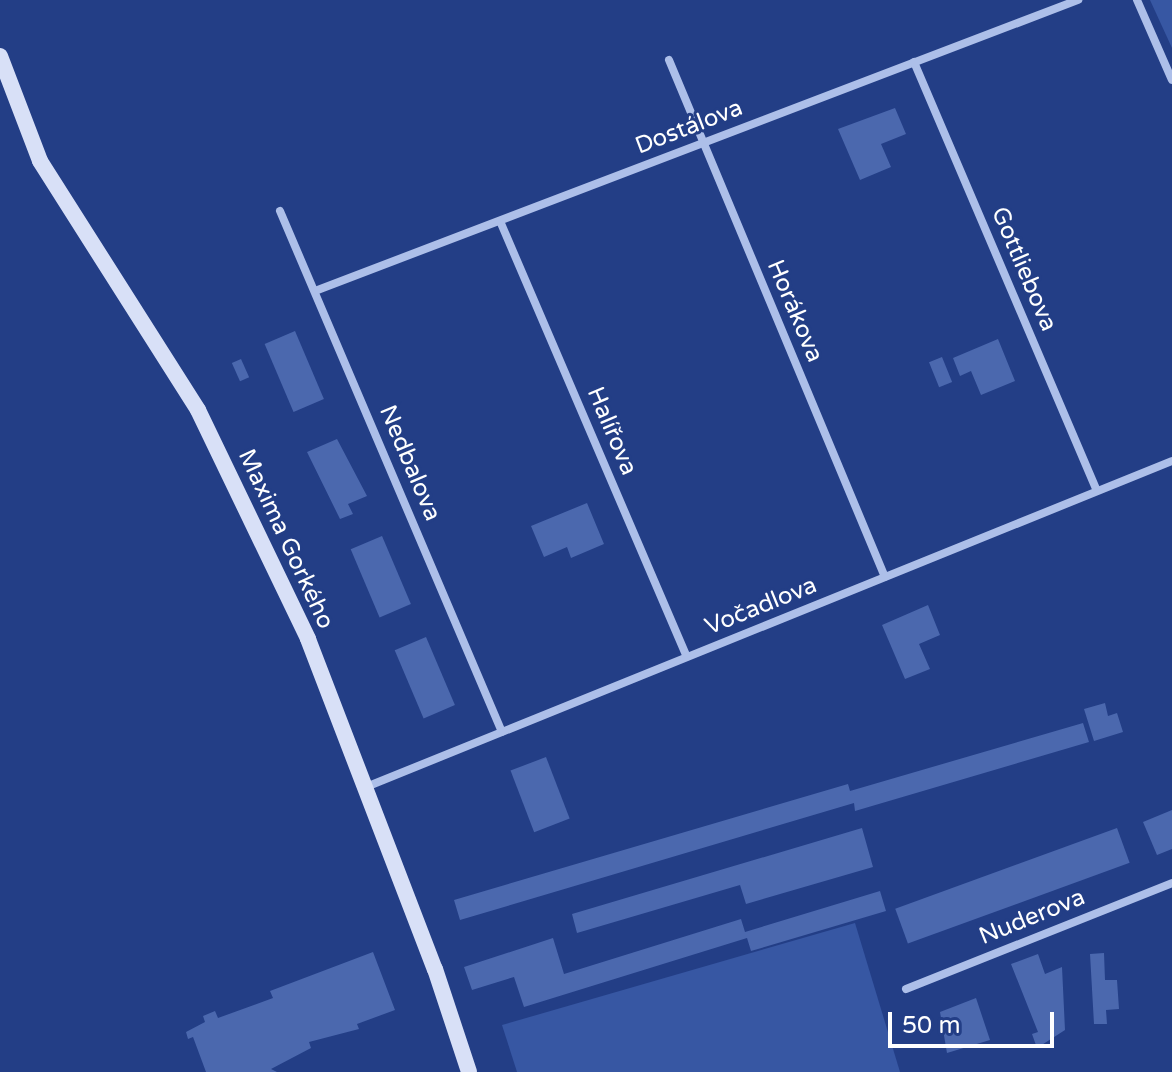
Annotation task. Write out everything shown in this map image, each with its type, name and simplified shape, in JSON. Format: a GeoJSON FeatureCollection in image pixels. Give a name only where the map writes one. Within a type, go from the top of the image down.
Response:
{"type":"FeatureCollection","features":[{"type":"Feature","properties":{"kind":"street","name":"Dostálova"},"geometry":{"type":"LineString","coordinates":[[315,291],[1078,0]]}},
{"type":"Feature","properties":{"kind":"street"},"geometry":{"type":"LineString","coordinates":[[1137,0],[1172,80]]}},
{"type":"Feature","properties":{"kind":"street","name":"Maxima Gorkého"},"geometry":{"type":"LineString","coordinates":[[0,56],[40,161],[198,410],[308,639],[469,1072]]}},
{"type":"Feature","properties":{"kind":"street","name":"Horákova"},"geometry":{"type":"LineString","coordinates":[[669,60],[885,577]]}},
{"type":"Feature","properties":{"kind":"street","name":"Gottliebova"},"geometry":{"type":"LineString","coordinates":[[914,62],[1097,491]]}},
{"type":"Feature","properties":{"kind":"street","name":"Nedbalova"},"geometry":{"type":"LineString","coordinates":[[280,211],[502,732]]}},
{"type":"Feature","properties":{"kind":"street","name":"Halířova"},"geometry":{"type":"LineString","coordinates":[[500,221],[687,657]]}},
{"type":"Feature","properties":{"kind":"street","name":"Vočadlova"},"geometry":{"type":"LineString","coordinates":[[365,788],[1172,461]]}},
{"type":"Feature","properties":{"kind":"street","name":"Nuderova"},"geometry":{"type":"LineString","coordinates":[[906,989],[1172,883]]}},
{"type":"Feature","properties":{"kind":"shaded area"},"geometry":{"type":"Polygon","coordinates":[[[1150,0],[1172,0],[1172,48],[1150,0]]]}},
{"type":"Feature","properties":{"kind":"shaded area"},"geometry":{"type":"Polygon","coordinates":[[[855,923],[900,1072],[517,1072],[502,1025],[855,923]]]}},
{"type":"Feature","properties":{"kind":"building"},"geometry":{"type":"Polygon","coordinates":[[[895,108],[906,134],[881,144],[891,167],[860,180],[838,129],[895,108]]]}},
{"type":"Feature","properties":{"kind":"building"},"geometry":{"type":"Polygon","coordinates":[[[295,331],[324,399],[294,412],[265,344],[295,331]]]}},
{"type":"Feature","properties":{"kind":"building"},"geometry":{"type":"Polygon","coordinates":[[[998,339],[1015,381],[981,395],[971,371],[960,376],[953,358],[998,339]]]}},
{"type":"Feature","properties":{"kind":"building"},"geometry":{"type":"Polygon","coordinates":[[[942,357],[952,382],[939,387],[929,362],[942,357]]]}},
{"type":"Feature","properties":{"kind":"building"},"geometry":{"type":"Polygon","coordinates":[[[241,359],[249,377],[240,381],[232,363],[241,359]]]}},
{"type":"Feature","properties":{"kind":"building"},"geometry":{"type":"Polygon","coordinates":[[[337,439],[367,496],[348,504],[353,514],[340,519],[307,452],[337,439]]]}},
{"type":"Feature","properties":{"kind":"building"},"geometry":{"type":"Polygon","coordinates":[[[587,503],[604,544],[571,558],[567,547],[544,557],[531,526],[587,503]]]}},
{"type":"Feature","properties":{"kind":"building"},"geometry":{"type":"Polygon","coordinates":[[[382,536],[411,604],[380,617],[351,549],[382,536]]]}},
{"type":"Feature","properties":{"kind":"building"},"geometry":{"type":"Polygon","coordinates":[[[928,605],[940,635],[919,644],[930,669],[905,679],[882,625],[928,605]]]}},
{"type":"Feature","properties":{"kind":"building"},"geometry":{"type":"Polygon","coordinates":[[[426,637],[455,705],[424,718],[395,650],[426,637]]]}},
{"type":"Feature","properties":{"kind":"building"},"geometry":{"type":"Polygon","coordinates":[[[1105,703],[1108,716],[1117,713],[1123,732],[1094,741],[1084,709],[1105,703]]]}},
{"type":"Feature","properties":{"kind":"building"},"geometry":{"type":"Polygon","coordinates":[[[1083,723],[1089,742],[855,811],[854,803],[460,920],[454,900],[848,784],[850,791],[1083,723]]]}},
{"type":"Feature","properties":{"kind":"building"},"geometry":{"type":"Polygon","coordinates":[[[546,757],[570,819],[534,832],[511,771],[546,757]]]}},
{"type":"Feature","properties":{"kind":"building"},"geometry":{"type":"Polygon","coordinates":[[[1172,810],[1172,849],[1157,855],[1143,822],[1172,810]]]}},
{"type":"Feature","properties":{"kind":"building"},"geometry":{"type":"Polygon","coordinates":[[[862,828],[873,867],[746,904],[740,885],[577,933],[572,914],[862,828]]]}},
{"type":"Feature","properties":{"kind":"building"},"geometry":{"type":"Polygon","coordinates":[[[1117,828],[1130,863],[908,943],[895,909],[1117,828]]]}},
{"type":"Feature","properties":{"kind":"building"},"geometry":{"type":"Polygon","coordinates":[[[880,891],[886,911],[751,951],[747,938],[524,1007],[514,977],[472,990],[464,967],[553,938],[564,974],[741,919],[745,932],[880,891]]]}},
{"type":"Feature","properties":{"kind":"building"},"geometry":{"type":"Polygon","coordinates":[[[373,952],[395,1010],[357,1024],[359,1029],[309,1042],[311,1048],[271,1069],[277,1072],[206,1072],[193,1037],[188,1039],[186,1032],[205,1022],[203,1016],[215,1011],[218,1018],[273,998],[270,991],[373,952]]]}},
{"type":"Feature","properties":{"kind":"building"},"geometry":{"type":"Polygon","coordinates":[[[1104,953],[1105,980],[1117,980],[1119,1009],[1106,1010],[1107,1024],[1094,1024],[1090,954],[1104,953]]]}},
{"type":"Feature","properties":{"kind":"building"},"geometry":{"type":"Polygon","coordinates":[[[1038,954],[1045,974],[1062,967],[1065,1030],[1037,1048],[1032,1034],[1038,1032],[1011,964],[1038,954]]]}},
{"type":"Feature","properties":{"kind":"building"},"geometry":{"type":"Polygon","coordinates":[[[976,998],[990,1040],[947,1053],[940,1012],[976,998]]]}}]}
